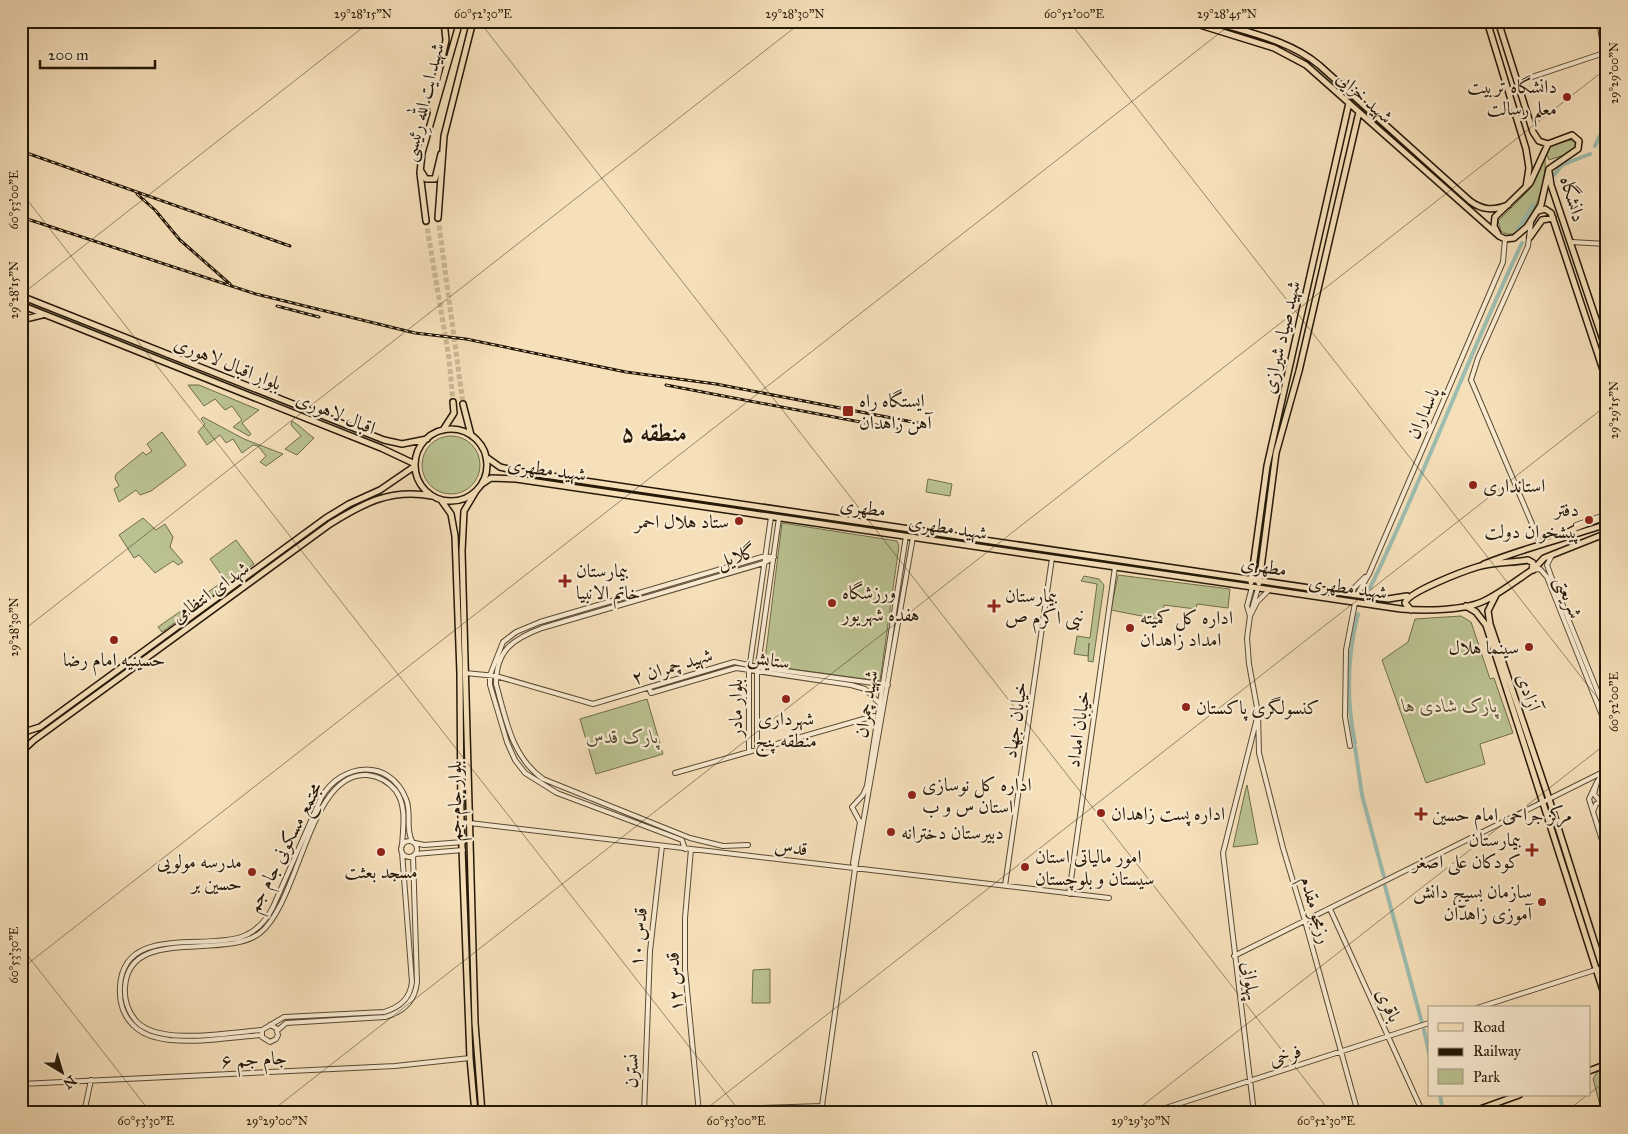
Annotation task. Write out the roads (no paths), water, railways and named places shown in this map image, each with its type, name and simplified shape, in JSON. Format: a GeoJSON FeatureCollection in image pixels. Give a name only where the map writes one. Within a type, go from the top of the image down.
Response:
{"type":"FeatureCollection","features":[{"type":"Feature","properties":{"kind":"main road"},"geometry":{"type":"LineString","coordinates":[[433,115],[432,103],[446,40],[444,21]]}},
{"type":"Feature","properties":{"kind":"main road","name":"شهید ایت الله رِئیسی"},"geometry":{"type":"LineString","coordinates":[[426,221],[420,168],[422,153],[460,21]]}},
{"type":"Feature","properties":{"kind":"main road","name":"شهید ایت الله رِئیسی"},"geometry":{"type":"LineString","coordinates":[[438,218],[444,136],[473,21]]}},
{"type":"Feature","properties":{"kind":"main road","name":"شهید خزایی"},"geometry":{"type":"LineString","coordinates":[[1187,21],[1285,52],[1306,65],[1499,236],[1505,239]]}},
{"type":"Feature","properties":{"kind":"main road","name":"شهید خزایی"},"geometry":{"type":"LineString","coordinates":[[1212,21],[1277,41],[1300,52],[1319,65],[1480,208],[1500,208],[1508,205]]}},
{"type":"Feature","properties":{"kind":"main road","name":"دانشگاه"},"geometry":{"type":"LineString","coordinates":[[1487,21],[1526,149],[1529,168],[1525,190]]}},
{"type":"Feature","properties":{"kind":"main road"},"geometry":{"type":"LineString","coordinates":[[1498,21],[1533,132],[1539,140],[1548,144],[1572,135],[1580,144],[1574,154],[1555,163],[1549,169],[1538,211],[1519,236],[1505,239]]}},
{"type":"Feature","properties":{"kind":"main road","name":"شهید صیاد شیرازی"},"geometry":{"type":"LineString","coordinates":[[1254,588],[1251,579],[1267,466],[1349,103]]}},
{"type":"Feature","properties":{"kind":"main road","name":"شهید صیاد شیرازی"},"geometry":{"type":"LineString","coordinates":[[1254,588],[1259,580],[1276,453],[1299,371],[1359,112]]}},
{"type":"Feature","properties":{"kind":"main road"},"geometry":{"type":"LineString","coordinates":[[1373,125],[1378,119]]}},
{"type":"Feature","properties":{"kind":"main road"},"geometry":{"type":"LineString","coordinates":[[420,168],[426,179],[435,178],[444,136]]}},
{"type":"Feature","properties":{"kind":"main road"},"geometry":{"type":"LineString","coordinates":[[1499,236],[1494,226],[1495,218],[1525,190],[1533,178],[1548,144]]}},
{"type":"Feature","properties":{"kind":"main road","name":"دانشگاه"},"geometry":{"type":"LineString","coordinates":[[1549,169],[1551,185],[1607,352]]}},
{"type":"Feature","properties":{"kind":"main road","name":"دانشگاه"},"geometry":{"type":"LineString","coordinates":[[1538,211],[1545,209],[1553,218],[1607,382]]}},
{"type":"Feature","properties":{"kind":"main road"},"geometry":{"type":"LineString","coordinates":[[1530,237],[1542,220],[1548,217],[1553,218]]}},
{"type":"Feature","properties":{"kind":"main road","name":"بلوار اقبال لاهوری"},"geometry":{"type":"LineString","coordinates":[[21,296],[384,440],[402,444],[427,439]]}},
{"type":"Feature","properties":{"kind":"main road","name":"اقبال لاهوری"},"geometry":{"type":"LineString","coordinates":[[21,305],[372,444],[415,465]]}},
{"type":"Feature","properties":{"kind":"main road"},"geometry":{"type":"LineString","coordinates":[[21,320],[32,315],[46,314]]}},
{"type":"Feature","properties":{"kind":"main road"},"geometry":{"type":"LineString","coordinates":[[444,430],[454,413],[453,402]]}},
{"type":"Feature","properties":{"kind":"main road"},"geometry":{"type":"LineString","coordinates":[[463,404],[471,435]]}},
{"type":"Feature","properties":{"kind":"main road"},"geometry":{"type":"LineString","coordinates":[[444,430],[462,431],[471,435],[478,441],[486,457],[486,476],[482,484],[476,491],[459,500],[441,500],[432,496],[419,482],[415,465],[421,446],[427,439],[444,430]]}},
{"type":"Feature","properties":{"kind":"main road","name":"مطهری"},"geometry":{"type":"LineString","coordinates":[[486,457],[500,467],[517,471],[1357,595]]}},
{"type":"Feature","properties":{"kind":"main road","name":"شهدای انتظامی"},"geometry":{"type":"LineString","coordinates":[[21,733],[40,727],[101,682],[186,624],[349,504],[380,490],[415,465]]}},
{"type":"Feature","properties":{"kind":"main road","name":"شهید مطهری"},"geometry":{"type":"LineString","coordinates":[[482,484],[491,478],[508,478],[1411,610],[1477,604],[1496,595],[1532,570]]}},
{"type":"Feature","properties":{"kind":"main road","name":"بلوار جام جم"},"geometry":{"type":"LineString","coordinates":[[476,491],[464,511],[462,551],[467,673],[469,823],[476,1055],[482,1113]]}},
{"type":"Feature","properties":{"kind":"main road","name":"شهدای انتظامی"},"geometry":{"type":"LineString","coordinates":[[311,533],[352,510],[383,497],[404,493],[432,496]]}},
{"type":"Feature","properties":{"kind":"main road","name":"بلوار جام جم"},"geometry":{"type":"LineString","coordinates":[[441,500],[451,514],[455,536],[460,673],[465,930],[470,1058],[475,1113]]}},
{"type":"Feature","properties":{"kind":"main road"},"geometry":{"type":"LineString","coordinates":[[771,517],[776,510]]}},
{"type":"Feature","properties":{"kind":"main road"},"geometry":{"type":"LineString","coordinates":[[776,510],[779,518]]}},
{"type":"Feature","properties":{"kind":"main road"},"geometry":{"type":"LineString","coordinates":[[1550,543],[1559,536],[1606,518]]}},
{"type":"Feature","properties":{"kind":"main road"},"geometry":{"type":"LineString","coordinates":[[1478,567],[1521,549],[1541,546],[1580,533],[1606,518]]}},
{"type":"Feature","properties":{"kind":"main road"},"geometry":{"type":"LineString","coordinates":[[1580,533],[1583,542]]}},
{"type":"Feature","properties":{"kind":"main road"},"geometry":{"type":"LineString","coordinates":[[1532,570],[1544,558],[1607,533]]}},
{"type":"Feature","properties":{"kind":"main road"},"geometry":{"type":"LineString","coordinates":[[1541,546],[1544,558]]}},
{"type":"Feature","properties":{"kind":"main road"},"geometry":{"type":"LineString","coordinates":[[1116,568],[1118,560]]}},
{"type":"Feature","properties":{"kind":"main road"},"geometry":{"type":"LineString","coordinates":[[1478,567],[1528,560],[1534,563],[1532,570]]}},
{"type":"Feature","properties":{"kind":"main road","name":"شهید مطهری"},"geometry":{"type":"LineString","coordinates":[[1357,595],[1388,599],[1411,595],[1478,567]]}},
{"type":"Feature","properties":{"kind":"main road"},"geometry":{"type":"LineString","coordinates":[[1356,603],[1357,595]]}},
{"type":"Feature","properties":{"kind":"main road"},"geometry":{"type":"LineString","coordinates":[[1411,595],[1405,603],[1411,610]]}},
{"type":"Feature","properties":{"kind":"main road","name":"آزادی"},"geometry":{"type":"LineString","coordinates":[[1496,595],[1488,611],[1490,624],[1549,799],[1599,968]]}},
{"type":"Feature","properties":{"kind":"main road","name":"آزادی"},"geometry":{"type":"LineString","coordinates":[[1465,606],[1476,612],[1486,625],[1599,968]]}},
{"type":"Feature","properties":{"kind":"main road","name":"شهدای انتظامی"},"geometry":{"type":"LineString","coordinates":[[21,752],[34,740],[186,624]]}},
{"type":"Feature","properties":{"kind":"main road"},"geometry":{"type":"LineString","coordinates":[[101,682],[105,687]]}},
{"type":"Feature","properties":{"kind":"main road"},"geometry":{"type":"LineString","coordinates":[[465,930],[472,930]]}},
{"type":"Feature","properties":{"kind":"main road"},"geometry":{"type":"LineString","coordinates":[[1599,968],[1607,982]]}},
{"type":"Feature","properties":{"kind":"main road"},"geometry":{"type":"LineString","coordinates":[[1599,968],[1607,1003]]}},
{"type":"Feature","properties":{"kind":"main road"},"geometry":{"type":"LineString","coordinates":[[1590,1070],[1607,1064]]}},
{"type":"Feature","properties":{"kind":"main road"},"geometry":{"type":"LineString","coordinates":[[1469,1113],[1516,1096]]}},
{"type":"Feature","properties":{"kind":"street"},"geometry":{"type":"LineString","coordinates":[[1599,21],[1606,53],[1607,70]]}},
{"type":"Feature","properties":{"kind":"street"},"geometry":{"type":"LineString","coordinates":[[1517,82],[1606,53]]}},
{"type":"Feature","properties":{"kind":"street"},"geometry":{"type":"LineString","coordinates":[[1531,220],[1530,237],[1478,358],[1471,380],[1541,546]]}},
{"type":"Feature","properties":{"kind":"street","name":"پاسداران"},"geometry":{"type":"LineString","coordinates":[[1357,595],[1369,574],[1503,262],[1505,239]]}},
{"type":"Feature","properties":{"kind":"street"},"geometry":{"type":"LineString","coordinates":[[1571,242],[1607,244]]}},
{"type":"Feature","properties":{"kind":"street","name":"بلوار مادر"},"geometry":{"type":"LineString","coordinates":[[749,752],[749,670],[771,517]]}},
{"type":"Feature","properties":{"kind":"street","name":"بلوار مادر"},"geometry":{"type":"LineString","coordinates":[[757,749],[758,669],[779,518]]}},
{"type":"Feature","properties":{"kind":"street"},"geometry":{"type":"LineString","coordinates":[[1576,525],[1606,518]]}},
{"type":"Feature","properties":{"kind":"street","name":"شهید چمران"},"geometry":{"type":"LineString","coordinates":[[855,869],[853,863],[860,822],[852,807],[863,795],[867,786],[906,536]]}},
{"type":"Feature","properties":{"kind":"street","name":"شهید چمران"},"geometry":{"type":"LineString","coordinates":[[821,1113],[855,869],[913,537]]}},
{"type":"Feature","properties":{"kind":"street"},"geometry":{"type":"LineString","coordinates":[[1553,554],[1547,565],[1565,615],[1607,715]]}},
{"type":"Feature","properties":{"kind":"street","name":"گلایل"},"geometry":{"type":"LineString","coordinates":[[490,675],[503,642],[516,632],[540,622],[765,556],[774,557]]}},
{"type":"Feature","properties":{"kind":"street","name":"گلایل"},"geometry":{"type":"LineString","coordinates":[[496,676],[508,646],[519,637],[542,628],[764,563],[774,557]]}},
{"type":"Feature","properties":{"kind":"street","name":"خیابان جهاد"},"geometry":{"type":"LineString","coordinates":[[1005,886],[1052,558]]}},
{"type":"Feature","properties":{"kind":"street","name":"خیابان امداد"},"geometry":{"type":"LineString","coordinates":[[1069,894],[1116,568]]}},
{"type":"Feature","properties":{"kind":"street","name":"شریعتی"},"geometry":{"type":"LineString","coordinates":[[1532,570],[1540,569],[1545,573],[1565,615],[1607,728]]}},
{"type":"Feature","properties":{"kind":"street"},"geometry":{"type":"LineString","coordinates":[[1343,593],[1354,588],[1369,574]]}},
{"type":"Feature","properties":{"kind":"street"},"geometry":{"type":"LineString","coordinates":[[1250,617],[1247,606],[1254,588]]}},
{"type":"Feature","properties":{"kind":"street"},"geometry":{"type":"LineString","coordinates":[[1258,713],[1249,664],[1247,638],[1250,617],[1257,602],[1269,590]]}},
{"type":"Feature","properties":{"kind":"street"},"geometry":{"type":"LineString","coordinates":[[1350,746],[1345,717],[1346,650],[1356,603]]}},
{"type":"Feature","properties":{"kind":"street"},"geometry":{"type":"LineString","coordinates":[[758,609],[766,606]]}},
{"type":"Feature","properties":{"kind":"street","name":"شهید چمران ۲"},"geometry":{"type":"LineString","coordinates":[[460,673],[496,676],[593,704],[734,662],[750,665],[758,669],[888,685]]}},
{"type":"Feature","properties":{"kind":"street","name":"ستایش"},"geometry":{"type":"LineString","coordinates":[[650,688],[651,694],[736,668],[758,669],[851,685],[865,689],[879,703]]}},
{"type":"Feature","properties":{"kind":"street"},"geometry":{"type":"LineString","coordinates":[[490,675],[490,685],[507,742],[515,760],[525,774],[557,793],[682,840],[685,849]]}},
{"type":"Feature","properties":{"kind":"street"},"geometry":{"type":"LineString","coordinates":[[496,676],[496,684],[512,740],[530,769],[543,779],[690,838],[723,846],[748,845]]}},
{"type":"Feature","properties":{"kind":"street","name":"پهلوانی"},"geometry":{"type":"LineString","coordinates":[[1254,1113],[1222,854],[1258,713]]}},
{"type":"Feature","properties":{"kind":"street","name":"رزمجو مقدم"},"geometry":{"type":"LineString","coordinates":[[1258,713],[1259,753],[1282,848],[1305,921],[1358,1113]]}},
{"type":"Feature","properties":{"kind":"street"},"geometry":{"type":"LineString","coordinates":[[675,773],[874,716]]}},
{"type":"Feature","properties":{"kind":"street"},"geometry":{"type":"LineString","coordinates":[[1607,767],[1590,795],[1593,812],[1607,856]]}},
{"type":"Feature","properties":{"kind":"street","name":"مجتمع مسکونی جام جم"},"geometry":{"type":"LineString","coordinates":[[276,907],[325,791],[339,777],[362,769],[380,772]]}},
{"type":"Feature","properties":{"kind":"street"},"geometry":{"type":"LineString","coordinates":[[123,1000],[141,1025],[150,1031],[174,1035],[262,1030],[284,1017],[363,1013],[396,1014],[409,1001],[417,989],[412,886],[414,855],[417,849],[408,834],[409,808],[404,795],[395,782],[380,772],[378,777],[391,785],[404,808],[402,852],[412,988],[409,1001]]}},
{"type":"Feature","properties":{"kind":"street"},"geometry":{"type":"LineString","coordinates":[[1234,956],[1603,772]]}},
{"type":"Feature","properties":{"kind":"street","name":"مجتمع مسکونی جام جم"},"geometry":{"type":"LineString","coordinates":[[123,1000],[128,975],[138,960],[146,954],[168,948],[227,945],[251,939],[271,918],[329,794],[342,781],[363,775],[378,777]]}},
{"type":"Feature","properties":{"kind":"street"},"geometry":{"type":"LineString","coordinates":[[1597,782],[1594,794],[1604,801]]}},
{"type":"Feature","properties":{"kind":"street"},"geometry":{"type":"LineString","coordinates":[[400,798],[404,795]]}},
{"type":"Feature","properties":{"kind":"street"},"geometry":{"type":"LineString","coordinates":[[1593,812],[1596,804],[1604,801]]}},
{"type":"Feature","properties":{"kind":"street"},"geometry":{"type":"LineString","coordinates":[[316,810],[321,812]]}},
{"type":"Feature","properties":{"kind":"street","name":"قدس"},"geometry":{"type":"LineString","coordinates":[[462,822],[1109,898]]}},
{"type":"Feature","properties":{"kind":"street"},"geometry":{"type":"LineString","coordinates":[[402,846],[407,841],[424,845],[463,842]]}},
{"type":"Feature","properties":{"kind":"street","name":"قدس ۱۰"},"geometry":{"type":"LineString","coordinates":[[647,1031],[650,951],[662,846]]}},
{"type":"Feature","properties":{"kind":"street","name":"قدس ۱۲"},"geometry":{"type":"LineString","coordinates":[[691,849],[685,918],[685,969],[699,1111]]}},
{"type":"Feature","properties":{"kind":"street"},"geometry":{"type":"LineString","coordinates":[[402,852],[405,856],[463,850]]}},
{"type":"Feature","properties":{"kind":"street"},"geometry":{"type":"LineString","coordinates":[[298,852],[302,854]]}},
{"type":"Feature","properties":{"kind":"street"},"geometry":{"type":"LineString","coordinates":[[405,886],[412,886]]}},
{"type":"Feature","properties":{"kind":"street","name":"باقری"},"geometry":{"type":"LineString","coordinates":[[1330,909],[1423,1113]]}},
{"type":"Feature","properties":{"kind":"street","name":"مجتمع مسکونی جام جم"},"geometry":{"type":"LineString","coordinates":[[123,1000],[120,983],[123,973],[134,956],[144,949],[158,944],[227,940],[248,934],[271,918]]}},
{"type":"Feature","properties":{"kind":"street"},"geometry":{"type":"LineString","coordinates":[[408,924],[414,923]]}},
{"type":"Feature","properties":{"kind":"street"},"geometry":{"type":"LineString","coordinates":[[227,940],[227,945]]}},
{"type":"Feature","properties":{"kind":"street"},"geometry":{"type":"LineString","coordinates":[[410,948],[416,948]]}},
{"type":"Feature","properties":{"kind":"street"},"geometry":{"type":"LineString","coordinates":[[1483,1006],[1599,968]]}},
{"type":"Feature","properties":{"kind":"street"},"geometry":{"type":"LineString","coordinates":[[411,970],[417,970]]}},
{"type":"Feature","properties":{"kind":"street"},"geometry":{"type":"LineString","coordinates":[[123,1000],[130,1022],[148,1036],[174,1040],[261,1035]]}},
{"type":"Feature","properties":{"kind":"street"},"geometry":{"type":"LineString","coordinates":[[363,1013],[364,1018]]}},
{"type":"Feature","properties":{"kind":"street"},"geometry":{"type":"LineString","coordinates":[[334,1014],[335,1020]]}},
{"type":"Feature","properties":{"kind":"street"},"geometry":{"type":"LineString","coordinates":[[262,1030],[261,1035],[265,1041],[272,1042],[278,1037],[278,1030],[286,1023],[364,1018],[387,1014]]}},
{"type":"Feature","properties":{"kind":"street"},"geometry":{"type":"LineString","coordinates":[[284,1017],[286,1023]]}},
{"type":"Feature","properties":{"kind":"street","name":"فرخی"},"geometry":{"type":"LineString","coordinates":[[1150,1113],[1428,1023]]}},
{"type":"Feature","properties":{"kind":"street"},"geometry":{"type":"LineString","coordinates":[[270,1025],[278,1030]]}},
{"type":"Feature","properties":{"kind":"street","name":"نسترن"},"geometry":{"type":"LineString","coordinates":[[644,1112],[647,1031]]}},
{"type":"Feature","properties":{"kind":"street"},"geometry":{"type":"LineString","coordinates":[[1034,1054],[1052,1113]]}},
{"type":"Feature","properties":{"kind":"street","name":"جام جم ۶"},"geometry":{"type":"LineString","coordinates":[[21,1084],[395,1066],[470,1058]]}},
{"type":"Feature","properties":{"kind":"street"},"geometry":{"type":"LineString","coordinates":[[84,1113],[90,1080]]}},
{"type":"Feature","properties":{"kind":"street"},"geometry":{"type":"LineString","coordinates":[[621,1113],[822,1106]]}},
{"type":"Feature","properties":{"kind":"waterway"},"geometry":{"type":"LineString","coordinates":[[1595,146],[1605,125]]}},
{"type":"Feature","properties":{"kind":"waterway"},"geometry":{"type":"LineString","coordinates":[[1554,175],[1562,165],[1590,154]]}},
{"type":"Feature","properties":{"kind":"waterway"},"geometry":{"type":"LineString","coordinates":[[1518,229],[1533,205]]}},
{"type":"Feature","properties":{"kind":"waterway"},"geometry":{"type":"LineString","coordinates":[[1370,588],[1522,243]]}},
{"type":"Feature","properties":{"kind":"waterway"},"geometry":{"type":"LineString","coordinates":[[1355,743],[1350,710],[1349,678],[1354,630],[1358,614]]}},
{"type":"Feature","properties":{"kind":"waterway"},"geometry":{"type":"LineString","coordinates":[[1355,747],[1362,795],[1384,877]]}},
{"type":"Feature","properties":{"kind":"waterway"},"geometry":{"type":"LineString","coordinates":[[1385,886],[1422,1023]]}},
{"type":"Feature","properties":{"kind":"waterway"},"geometry":{"type":"LineString","coordinates":[[1424,1030],[1428,1048]]}},
{"type":"Feature","properties":{"kind":"waterway"},"geometry":{"type":"LineString","coordinates":[[1440,1096],[1443,1113]]}},
{"type":"Feature","properties":{"kind":"waterway"},"geometry":{"type":"LineString","coordinates":[[23,1113],[26,1101]]}},
{"type":"Feature","properties":{"kind":"tunnel"},"geometry":{"type":"LineString","coordinates":[[438,218],[463,404]]}},
{"type":"Feature","properties":{"kind":"tunnel"},"geometry":{"type":"LineString","coordinates":[[426,221],[449,358],[453,402]]}},
{"type":"Feature","properties":{"kind":"railway"},"geometry":{"type":"LineString","coordinates":[[21,151],[290,246]]}},
{"type":"Feature","properties":{"kind":"railway"},"geometry":{"type":"LineString","coordinates":[[137,194],[155,210],[180,240],[230,284]]}},
{"type":"Feature","properties":{"kind":"railway"},"geometry":{"type":"LineString","coordinates":[[21,217],[256,294],[415,333],[466,339],[626,372],[716,384],[923,424]]}},
{"type":"Feature","properties":{"kind":"railway"},"geometry":{"type":"LineString","coordinates":[[277,306],[319,317]]}},
{"type":"Feature","properties":{"kind":"railway"},"geometry":{"type":"LineString","coordinates":[[666,385],[897,429]]}},
{"type":"Feature","properties":{"kind":"place","name":"دانشگاه تربیت معلم رسالت"},"geometry":{"type":"Point","coordinates":[1567,97]}},
{"type":"Feature","properties":{"kind":"place","name":"ایستگاه راه آهن زاهدان"},"geometry":{"type":"Point","coordinates":[848,411]}},
{"type":"Feature","properties":{"kind":"place","name":"استانداری"},"geometry":{"type":"Point","coordinates":[1473,485]}},
{"type":"Feature","properties":{"kind":"place","name":"دفتر پیشخوان دولت"},"geometry":{"type":"Point","coordinates":[1589,520]}},
{"type":"Feature","properties":{"kind":"place","name":"ستاد هلال احمر"},"geometry":{"type":"Point","coordinates":[739,521]}},
{"type":"Feature","properties":{"kind":"place","name":"بیمارستان خاتم الانبیا"},"geometry":{"type":"Point","coordinates":[565,581]}},
{"type":"Feature","properties":{"kind":"place","name":"ورزشگاه هفده شهریور"},"geometry":{"type":"Point","coordinates":[832,603]}},
{"type":"Feature","properties":{"kind":"place","name":"بیمارستان نبی اکرم ص"},"geometry":{"type":"Point","coordinates":[994,606]}},
{"type":"Feature","properties":{"kind":"place","name":"اداره کل کمیته امداد زاهدان"},"geometry":{"type":"Point","coordinates":[1130,628]}},
{"type":"Feature","properties":{"kind":"place","name":"حسینیه امام رضا"},"geometry":{"type":"Point","coordinates":[114,640]}},
{"type":"Feature","properties":{"kind":"place","name":"سینما هلال"},"geometry":{"type":"Point","coordinates":[1529,647]}},
{"type":"Feature","properties":{"kind":"place","name":"شهرداری منطقه پنج"},"geometry":{"type":"Point","coordinates":[786,699]}},
{"type":"Feature","properties":{"kind":"place","name":"کنسولگری پاکستان"},"geometry":{"type":"Point","coordinates":[1186,707]}},
{"type":"Feature","properties":{"kind":"place","name":"اداره کل نوسازی استان س و ب"},"geometry":{"type":"Point","coordinates":[912,795]}},
{"type":"Feature","properties":{"kind":"place","name":"اداره پست زاهدان"},"geometry":{"type":"Point","coordinates":[1101,813]}},
{"type":"Feature","properties":{"kind":"place","name":"مرکز جراحی امام حسین"},"geometry":{"type":"Point","coordinates":[1421,814]}},
{"type":"Feature","properties":{"kind":"place","name":"دبیرستان دخترانه"},"geometry":{"type":"Point","coordinates":[891,832]}},
{"type":"Feature","properties":{"kind":"place","name":"بیمارستان کودکان علی اصغر"},"geometry":{"type":"Point","coordinates":[1532,850]}},
{"type":"Feature","properties":{"kind":"place","name":"مسجد بعثت"},"geometry":{"type":"Point","coordinates":[381,852]}},
{"type":"Feature","properties":{"kind":"place","name":"امور مالیاتی استان سیستان و بلوچستان"},"geometry":{"type":"Point","coordinates":[1025,867]}},
{"type":"Feature","properties":{"kind":"place","name":"مدرسه مولویی حسین بر"},"geometry":{"type":"Point","coordinates":[252,872]}},
{"type":"Feature","properties":{"kind":"place","name":"سازمان بسیج دانش آموزی زاهدان"},"geometry":{"type":"Point","coordinates":[1542,902]}},
{"type":"Feature","properties":{"kind":"district","name":"منطقه ۵"},"geometry":{"type":"Point","coordinates":[654,433]}},
{"type":"Feature","properties":{"kind":"park label","name":"پارک شادی ها"},"geometry":{"type":"Point","coordinates":[1450,705]}},
{"type":"Feature","properties":{"kind":"park label","name":"پارک قدس"},"geometry":{"type":"Point","coordinates":[622,736]}}]}
